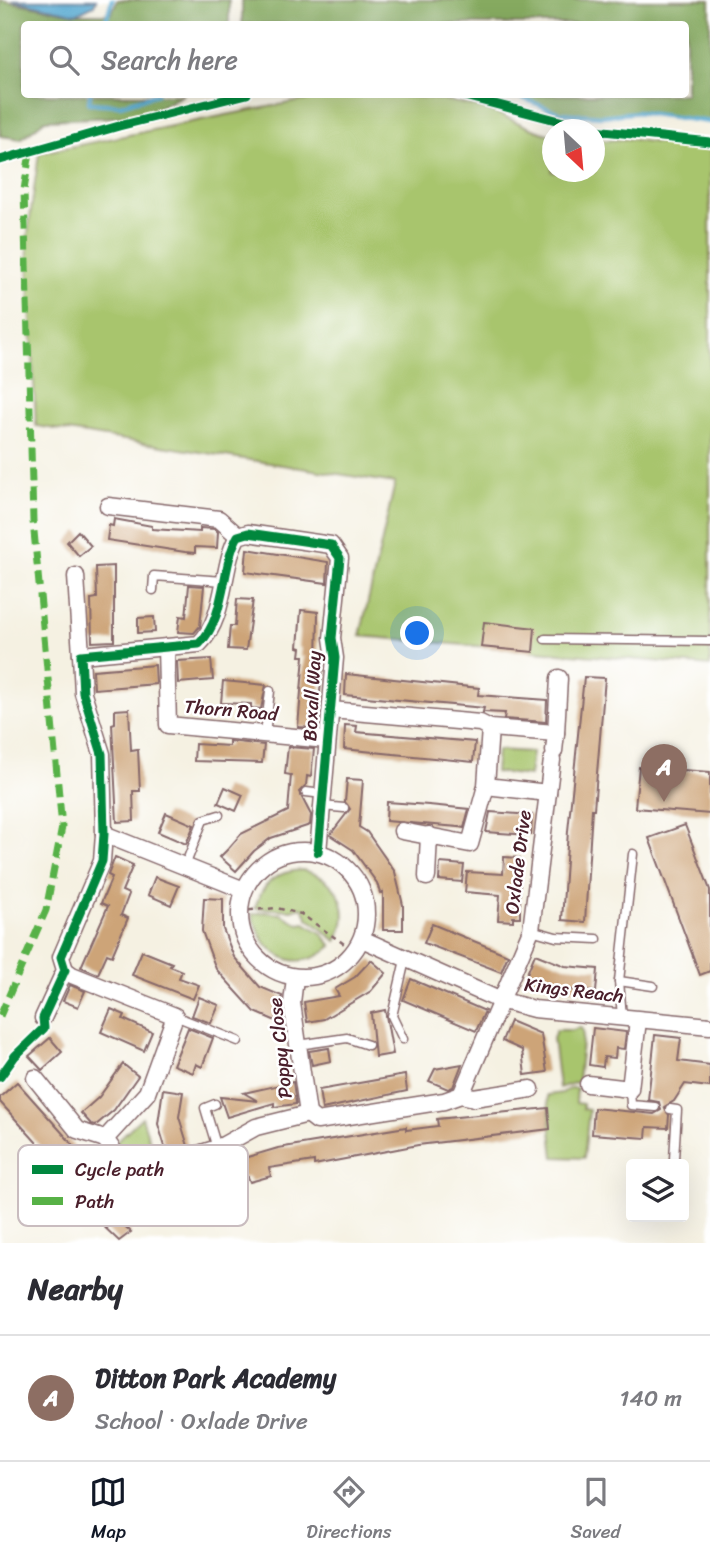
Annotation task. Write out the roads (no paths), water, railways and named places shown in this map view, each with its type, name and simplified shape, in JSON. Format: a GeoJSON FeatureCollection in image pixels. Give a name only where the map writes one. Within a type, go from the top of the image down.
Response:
{"type":"FeatureCollection","features":[{"type":"Feature","properties":{"kind":"street"},"geometry":{"type":"LineString","coordinates":[[81,655],[199,644],[208,636],[227,581],[238,536],[219,519],[108,506]]}},
{"type":"Feature","properties":{"kind":"street","name":"Boxall Way"},"geometry":{"type":"LineString","coordinates":[[238,536],[248,533],[331,545],[340,558],[332,638],[335,658],[318,852]]}},
{"type":"Feature","properties":{"kind":"street"},"geometry":{"type":"LineString","coordinates":[[76,576],[83,692],[102,754],[104,834],[102,861],[61,957],[65,970],[72,975],[175,1016],[147,1093],[105,1139]]}},
{"type":"Feature","properties":{"kind":"street","name":"Thorn Road"},"geometry":{"type":"LineString","coordinates":[[166,647],[168,725],[327,740]]}},
{"type":"Feature","properties":{"kind":"street"},"geometry":{"type":"LineString","coordinates":[[548,793],[556,733],[559,678]]}},
{"type":"Feature","properties":{"kind":"street"},"geometry":{"type":"LineString","coordinates":[[331,710],[480,723],[490,729],[556,733]]}},
{"type":"Feature","properties":{"kind":"street"},"geometry":{"type":"LineString","coordinates":[[402,831],[470,844],[486,786],[490,729]]}},
{"type":"Feature","properties":{"kind":"street","name":"Oxlade Drive"},"geometry":{"type":"LineString","coordinates":[[461,1095],[530,930],[548,793],[486,786]]}},
{"type":"Feature","properties":{"kind":"street"},"geometry":{"type":"LineString","coordinates":[[104,834],[244,890]]}},
{"type":"Feature","properties":{"kind":"street"},"geometry":{"type":"LineString","coordinates":[[427,877],[429,835]]}},
{"type":"Feature","properties":{"kind":"street"},"geometry":{"type":"LineString","coordinates":[[300,850],[318,852],[339,861],[355,876],[364,896],[367,918],[359,945],[329,973],[295,978],[276,972],[261,962],[248,947],[241,930],[239,911],[244,890],[253,874],[275,858],[300,850]]}},
{"type":"Feature","properties":{"kind":"street","name":"Kings Reach"},"geometry":{"type":"LineString","coordinates":[[359,945],[405,960],[499,1000],[534,1009],[710,1026]]}},
{"type":"Feature","properties":{"kind":"street"},"geometry":{"type":"LineString","coordinates":[[43,1018],[65,970]]}},
{"type":"Feature","properties":{"kind":"street","name":"Poppy Close"},"geometry":{"type":"LineString","coordinates":[[295,978],[292,1003],[308,1114]]}},
{"type":"Feature","properties":{"kind":"street"},"geometry":{"type":"LineString","coordinates":[[588,1084],[630,1089],[630,1018]]}},
{"type":"Feature","properties":{"kind":"street"},"geometry":{"type":"LineString","coordinates":[[35,1078],[78,1130],[105,1139],[109,1145]]}},
{"type":"Feature","properties":{"kind":"street"},"geometry":{"type":"LineString","coordinates":[[223,1145],[256,1127],[308,1114],[317,1121],[444,1101],[461,1095],[474,1098],[531,1089]]}},
{"type":"Feature","properties":{"kind":"lane"},"geometry":{"type":"LineString","coordinates":[[153,590],[154,576],[227,581]]}},
{"type":"Feature","properties":{"kind":"lane"},"geometry":{"type":"LineString","coordinates":[[545,639],[710,641]]}},
{"type":"Feature","properties":{"kind":"lane"},"geometry":{"type":"LineString","coordinates":[[265,734],[270,691]]}},
{"type":"Feature","properties":{"kind":"lane"},"geometry":{"type":"LineString","coordinates":[[306,792],[344,808]]}},
{"type":"Feature","properties":{"kind":"lane"},"geometry":{"type":"LineString","coordinates":[[185,866],[203,820],[219,815]]}},
{"type":"Feature","properties":{"kind":"lane"},"geometry":{"type":"LineString","coordinates":[[630,1018],[619,982],[633,854]]}},
{"type":"Feature","properties":{"kind":"lane"},"geometry":{"type":"LineString","coordinates":[[530,930],[556,937],[597,939]]}},
{"type":"Feature","properties":{"kind":"lane"},"geometry":{"type":"LineString","coordinates":[[403,1039],[392,1016],[405,960]]}},
{"type":"Feature","properties":{"kind":"lane"},"geometry":{"type":"LineString","coordinates":[[619,982],[653,986]]}},
{"type":"Feature","properties":{"kind":"lane"},"geometry":{"type":"LineString","coordinates":[[175,1016],[238,1041]]}},
{"type":"Feature","properties":{"kind":"lane"},"geometry":{"type":"LineString","coordinates":[[298,1045],[347,1038],[368,1045]]}},
{"type":"Feature","properties":{"kind":"lane"},"geometry":{"type":"LineString","coordinates":[[630,1089],[631,1105],[655,1107]]}},
{"type":"Feature","properties":{"kind":"lane"},"geometry":{"type":"LineString","coordinates":[[215,1104],[205,1108],[216,1145]]}},
{"type":"Feature","properties":{"kind":"lane"},"geometry":{"type":"LineString","coordinates":[[670,1109],[677,1110],[674,1159]]}},
{"type":"Feature","properties":{"kind":"water"},"geometry":{"type":"Polygon","coordinates":[[[12,0],[96,0],[94,5],[76,14],[12,0]]]}},
{"type":"Feature","properties":{"kind":"waterway"},"geometry":{"type":"LineString","coordinates":[[106,21],[112,0]]}},
{"type":"Feature","properties":{"kind":"waterway"},"geometry":{"type":"LineString","coordinates":[[90,98],[89,103],[120,105],[144,98]]}},
{"type":"Feature","properties":{"kind":"waterway"},"geometry":{"type":"LineString","coordinates":[[522,98],[560,113],[601,116],[638,112],[710,122]]}},
{"type":"Feature","properties":{"kind":"place","name":"Ditton Park Academy"},"geometry":{"type":"Point","coordinates":[664,802]}}]}
